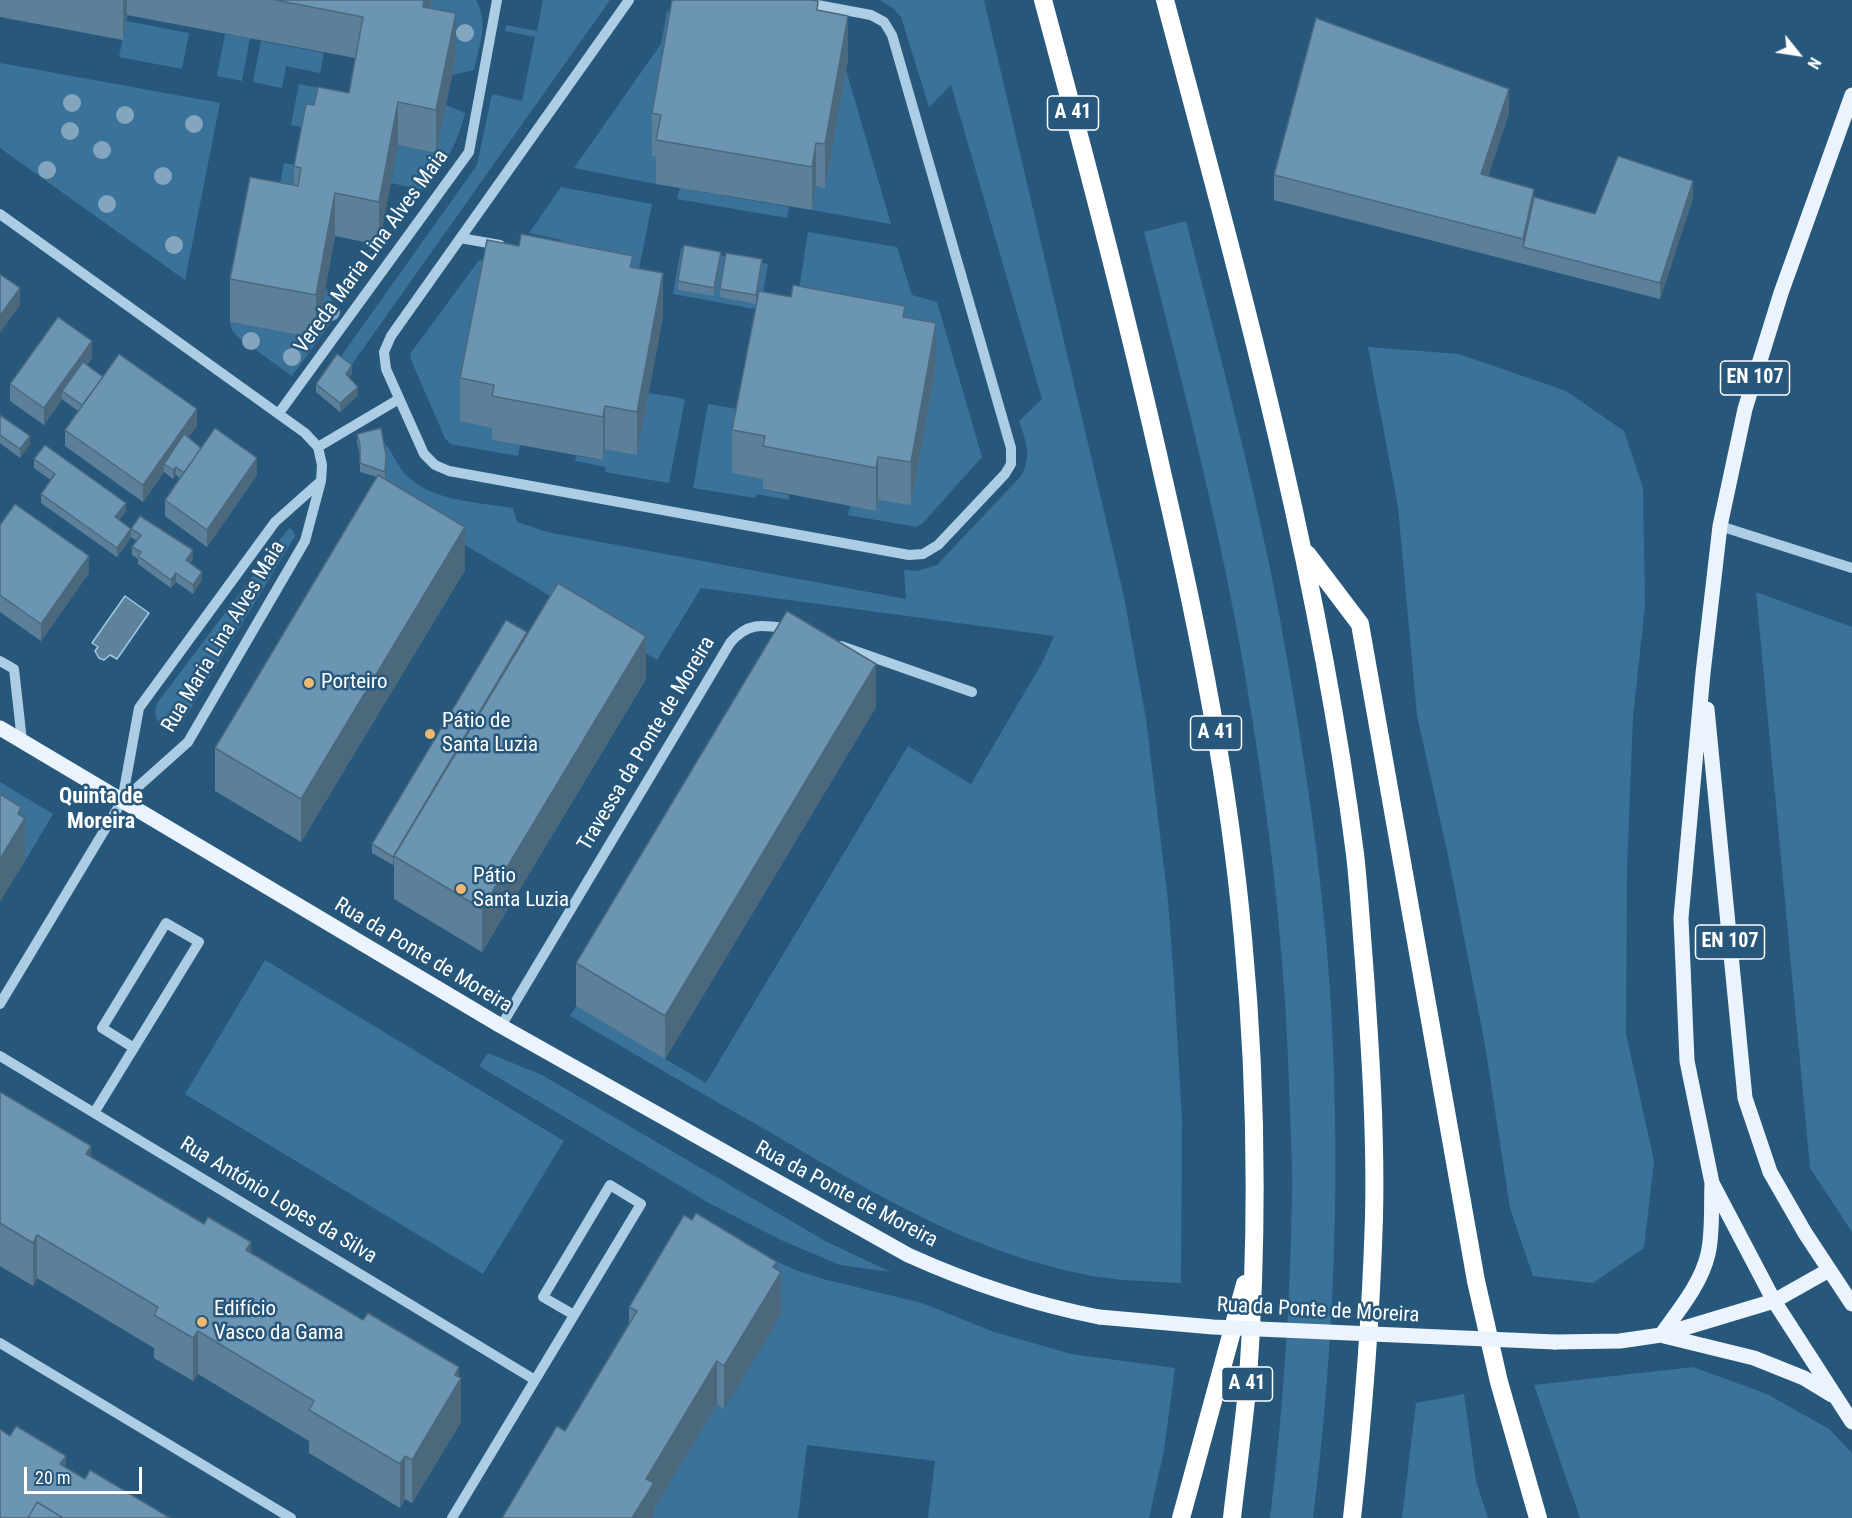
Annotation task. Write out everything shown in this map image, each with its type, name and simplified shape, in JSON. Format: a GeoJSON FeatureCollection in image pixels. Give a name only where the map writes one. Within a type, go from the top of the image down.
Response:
{"type":"FeatureCollection","features":[{"type":"Feature","properties":{"kind":"highway","name":"A 41"},"geometry":{"type":"LineString","coordinates":[[1043,0],[1141,379],[1193,607],[1227,810],[1244,948],[1255,1144],[1254,1250],[1248,1380],[1232,1518]]}},
{"type":"Feature","properties":{"kind":"highway"},"geometry":{"type":"LineString","coordinates":[[1166,0],[1260,364],[1304,550],[1333,711],[1355,856],[1370,1048],[1374,1216],[1364,1411],[1352,1518]]}},
{"type":"Feature","properties":{"kind":"highway"},"geometry":{"type":"LineString","coordinates":[[1304,550],[1360,624],[1476,1281],[1502,1392],[1538,1518]]}},
{"type":"Feature","properties":{"kind":"highway"},"geometry":{"type":"LineString","coordinates":[[1182,1518],[1254,1250]]}},
{"type":"Feature","properties":{"kind":"main road","name":"EN 107"},"geometry":{"type":"LineString","coordinates":[[1852,95],[1781,293],[1745,409],[1720,526],[1703,673],[1681,918],[1688,1061],[1712,1183],[1774,1301],[1852,1422]]}},
{"type":"Feature","properties":{"kind":"main road","name":"EN 107"},"geometry":{"type":"LineString","coordinates":[[1703,673],[1745,1098],[1770,1172],[1787,1204],[1852,1304]]}},
{"type":"Feature","properties":{"kind":"main road","name":"Rua da Ponte de Moreira"},"geometry":{"type":"LineString","coordinates":[[1,728],[501,1026],[908,1255],[957,1277],[1009,1295],[1054,1308],[1100,1317],[1213,1327],[1555,1342],[1620,1341],[1661,1335],[1774,1301],[1829,1270]]}},
{"type":"Feature","properties":{"kind":"main road"},"geometry":{"type":"LineString","coordinates":[[1712,1183],[1709,1252],[1703,1271],[1661,1335],[1754,1358],[1804,1378],[1837,1399]]}},
{"type":"Feature","properties":{"kind":"street","name":"Vereda Maria Lina Alves Maia"},"geometry":{"type":"LineString","coordinates":[[279,413],[469,152],[497,0]]}},
{"type":"Feature","properties":{"kind":"street"},"geometry":{"type":"LineString","coordinates":[[629,0],[391,336],[384,352],[386,369],[423,454],[435,465],[449,471],[909,555],[923,554],[938,545],[1005,474],[1011,464],[1011,448],[892,35],[884,22],[871,15],[791,0]]}},
{"type":"Feature","properties":{"kind":"street"},"geometry":{"type":"LineString","coordinates":[[0,214],[279,413],[305,433],[318,447],[399,399]]}},
{"type":"Feature","properties":{"kind":"street"},"geometry":{"type":"LineString","coordinates":[[460,238],[507,246]]}},
{"type":"Feature","properties":{"kind":"street","name":"Rua Maria Lina Alves Maia"},"geometry":{"type":"LineString","coordinates":[[122,801],[188,742],[305,541],[321,481],[322,465],[318,447]]}},
{"type":"Feature","properties":{"kind":"street","name":"Rua Maria Lina Alves Maia"},"geometry":{"type":"LineString","coordinates":[[122,801],[139,708],[275,522],[321,481]]}},
{"type":"Feature","properties":{"kind":"street"},"geometry":{"type":"LineString","coordinates":[[1720,526],[1852,568]]}},
{"type":"Feature","properties":{"kind":"street","name":"Travessa da Ponte de Moreira"},"geometry":{"type":"LineString","coordinates":[[501,1026],[730,643],[741,631],[756,625],[794,630],[805,634]]}},
{"type":"Feature","properties":{"kind":"street"},"geometry":{"type":"LineString","coordinates":[[827,642],[972,692]]}},
{"type":"Feature","properties":{"kind":"street"},"geometry":{"type":"LineString","coordinates":[[0,661],[14,669],[22,741]]}},
{"type":"Feature","properties":{"kind":"street"},"geometry":{"type":"LineString","coordinates":[[0,1004],[122,801]]}},
{"type":"Feature","properties":{"kind":"street"},"geometry":{"type":"LineString","coordinates":[[94,1113],[134,1048],[199,942],[166,923],[102,1028],[134,1048]]}},
{"type":"Feature","properties":{"kind":"street","name":"Rua António Lopes da Silva"},"geometry":{"type":"LineString","coordinates":[[0,1056],[535,1380]]}},
{"type":"Feature","properties":{"kind":"street"},"geometry":{"type":"LineString","coordinates":[[452,1518],[574,1316],[641,1204],[610,1185],[543,1297],[574,1316]]}},
{"type":"Feature","properties":{"kind":"street"},"geometry":{"type":"LineString","coordinates":[[0,1343],[291,1518]]}},
{"type":"Feature","properties":{"kind":"shaded area"},"geometry":{"type":"Polygon","coordinates":[[[432,0],[476,0],[480,8],[482,26],[474,70],[452,75],[423,50],[432,0]]]}},
{"type":"Feature","properties":{"kind":"shaded area"},"geometry":{"type":"Polygon","coordinates":[[[543,0],[610,0],[348,370],[337,362],[477,165],[492,94],[522,101],[535,37],[505,31],[506,25],[537,31],[543,0]]]}},
{"type":"Feature","properties":{"kind":"shaded area"},"geometry":{"type":"Polygon","coordinates":[[[880,0],[984,0],[1124,597],[1146,719],[1168,901],[1174,980],[1182,1120],[1181,1283],[1082,1274],[1000,1251],[962,1235],[887,1200],[851,1180],[570,1016],[576,1006],[706,1083],[908,746],[971,784],[1042,663],[1054,636],[701,588],[657,660],[405,509],[413,495],[385,484],[386,463],[382,441],[403,472],[418,485],[443,496],[513,508],[517,522],[547,532],[906,599],[904,570],[917,571],[937,565],[1021,476],[1027,455],[1026,442],[1019,421],[1042,399],[951,85],[929,107],[901,17],[893,8],[880,0]]]}},
{"type":"Feature","properties":{"kind":"shaded area"},"geometry":{"type":"Polygon","coordinates":[[[667,11],[725,21],[652,156],[661,158],[656,184],[574,168],[661,44],[667,11]]]}},
{"type":"Feature","properties":{"kind":"shaded area"},"geometry":{"type":"Polygon","coordinates":[[[126,21],[189,33],[182,69],[119,57],[126,21]]]}},
{"type":"Feature","properties":{"kind":"shaded area"},"geometry":{"type":"Polygon","coordinates":[[[225,34],[250,38],[242,81],[217,76],[225,34]]]}},
{"type":"Feature","properties":{"kind":"shaded area"},"geometry":{"type":"Polygon","coordinates":[[[261,41],[324,53],[320,73],[286,66],[282,88],[253,82],[261,41]]]}},
{"type":"Feature","properties":{"kind":"shaded area"},"geometry":{"type":"Polygon","coordinates":[[[0,63],[220,103],[185,280],[0,148],[0,63]]]}},
{"type":"Feature","properties":{"kind":"shaded area"},"geometry":{"type":"Polygon","coordinates":[[[846,70],[891,224],[812,210],[816,186],[825,187],[846,70]]]}},
{"type":"Feature","properties":{"kind":"shaded area"},"geometry":{"type":"Polygon","coordinates":[[[299,84],[351,94],[343,135],[291,125],[299,84]]]}},
{"type":"Feature","properties":{"kind":"shaded area"},"geometry":{"type":"Polygon","coordinates":[[[446,105],[465,113],[454,145],[438,171],[424,190],[391,183],[398,145],[436,153],[446,105]]]}},
{"type":"Feature","properties":{"kind":"shaded area"},"geometry":{"type":"Polygon","coordinates":[[[284,163],[302,166],[298,190],[272,225],[284,163]]]}},
{"type":"Feature","properties":{"kind":"shaded area"},"geometry":{"type":"Polygon","coordinates":[[[561,187],[652,204],[633,299],[494,428],[492,440],[520,445],[518,456],[450,444],[445,438],[410,354],[479,260],[544,268],[562,240],[529,233],[561,187]]]}},
{"type":"Feature","properties":{"kind":"shaded area"},"geometry":{"type":"Polygon","coordinates":[[[680,188],[789,207],[787,218],[677,199],[680,188]]]}},
{"type":"Feature","properties":{"kind":"shaded area"},"geometry":{"type":"Polygon","coordinates":[[[1186,221],[1236,419],[1270,569],[1303,758],[1322,897],[1333,1057],[1335,1189],[1331,1321],[1313,1518],[1270,1518],[1285,1358],[1290,1279],[1292,1177],[1286,1013],[1278,912],[1266,811],[1241,650],[1217,530],[1144,232],[1186,221]]]}},
{"type":"Feature","properties":{"kind":"shaded area"},"geometry":{"type":"Polygon","coordinates":[[[808,232],[897,247],[912,295],[937,302],[982,457],[922,524],[916,527],[848,515],[850,506],[876,511],[793,328],[808,232]]]}},
{"type":"Feature","properties":{"kind":"shaded area"},"geometry":{"type":"Polygon","coordinates":[[[681,248],[768,264],[760,310],[673,294],[681,248]]]}},
{"type":"Feature","properties":{"kind":"shaded area"},"geometry":{"type":"Polygon","coordinates":[[[326,287],[338,313],[292,376],[239,338],[232,330],[230,322],[316,338],[326,287]]]}},
{"type":"Feature","properties":{"kind":"shaded area"},"geometry":{"type":"Polygon","coordinates":[[[1368,347],[1459,354],[1566,391],[1624,431],[1643,488],[1645,606],[1633,717],[1627,868],[1626,1034],[1654,1161],[1644,1248],[1593,1283],[1533,1276],[1510,1208],[1485,1045],[1450,865],[1417,715],[1398,507],[1368,347]]]}},
{"type":"Feature","properties":{"kind":"shaded area"},"geometry":{"type":"Polygon","coordinates":[[[649,393],[685,399],[669,483],[605,472],[606,467],[575,461],[576,456],[602,460],[605,449],[649,393]]]}},
{"type":"Feature","properties":{"kind":"shaded area"},"geometry":{"type":"Polygon","coordinates":[[[708,404],[744,410],[765,479],[763,489],[789,495],[789,500],[756,494],[755,498],[693,488],[708,404]]]}},
{"type":"Feature","properties":{"kind":"shaded area"},"geometry":{"type":"Polygon","coordinates":[[[289,528],[293,530],[295,536],[183,721],[171,726],[161,724],[156,715],[158,702],[289,528]]]}},
{"type":"Feature","properties":{"kind":"shaded area"},"geometry":{"type":"Polygon","coordinates":[[[1756,592],[1852,627],[1852,1232],[1810,1168],[1756,592]]]}},
{"type":"Feature","properties":{"kind":"shaded area"},"geometry":{"type":"Polygon","coordinates":[[[125,596],[149,613],[117,659],[110,655],[104,660],[99,658],[95,651],[98,647],[92,643],[125,596]]]}},
{"type":"Feature","properties":{"kind":"shaded area"},"geometry":{"type":"Polygon","coordinates":[[[0,782],[53,814],[25,861],[0,838],[0,782]]]}},
{"type":"Feature","properties":{"kind":"shaded area"},"geometry":{"type":"Polygon","coordinates":[[[265,960],[564,1141],[483,1274],[185,1094],[265,960]]]}},
{"type":"Feature","properties":{"kind":"shaded area"},"geometry":{"type":"Polygon","coordinates":[[[488,1053],[542,1075],[827,1242],[891,1272],[840,1265],[781,1240],[707,1202],[479,1066],[488,1053]]]}},
{"type":"Feature","properties":{"kind":"shaded area"},"geometry":{"type":"Polygon","coordinates":[[[753,1250],[795,1270],[922,1303],[994,1332],[1071,1354],[1175,1368],[1164,1450],[1149,1518],[928,1518],[935,1461],[807,1445],[798,1518],[648,1518],[717,1404],[725,1408],[781,1315],[753,1250]]]}},
{"type":"Feature","properties":{"kind":"shaded area"},"geometry":{"type":"Polygon","coordinates":[[[1693,1367],[1767,1394],[1829,1429],[1852,1453],[1852,1518],[1580,1518],[1534,1385],[1693,1367]]]}},
{"type":"Feature","properties":{"kind":"shaded area"},"geometry":{"type":"Polygon","coordinates":[[[1464,1394],[1476,1481],[1488,1518],[1402,1518],[1416,1403],[1464,1394]]]}},
{"type":"Feature","properties":{"kind":"building"},"geometry":{"type":"Polygon","coordinates":[[[275,0],[424,0],[423,7],[456,13],[436,110],[398,102],[379,202],[335,193],[316,295],[230,279],[250,177],[298,186],[301,168],[294,166],[306,104],[314,105],[318,87],[349,93],[363,17],[275,0]]]}},
{"type":"Feature","properties":{"kind":"building"},"geometry":{"type":"Polygon","coordinates":[[[672,0],[811,0],[818,1],[817,10],[848,16],[825,144],[816,143],[812,167],[656,140],[661,115],[652,113],[672,0]]]}},
{"type":"Feature","properties":{"kind":"building"},"geometry":{"type":"Polygon","coordinates":[[[1316,18],[1509,89],[1481,174],[1534,189],[1523,239],[1274,175],[1316,18]]]}},
{"type":"Feature","properties":{"kind":"building"},"geometry":{"type":"Polygon","coordinates":[[[1618,156],[1693,181],[1660,283],[1523,247],[1534,197],[1595,214],[1618,156]]]}},
{"type":"Feature","properties":{"kind":"building"},"geometry":{"type":"Polygon","coordinates":[[[521,234],[633,256],[630,267],[663,273],[637,412],[605,406],[603,417],[492,396],[494,385],[460,378],[487,240],[519,246],[521,234]]]}},
{"type":"Feature","properties":{"kind":"building"},"geometry":{"type":"Polygon","coordinates":[[[684,245],[721,252],[714,288],[678,281],[684,245]]]}},
{"type":"Feature","properties":{"kind":"building"},"geometry":{"type":"Polygon","coordinates":[[[726,253],[762,259],[756,295],[720,289],[726,253]]]}},
{"type":"Feature","properties":{"kind":"building"},"geometry":{"type":"Polygon","coordinates":[[[0,274],[20,288],[0,316],[0,274]]]}},
{"type":"Feature","properties":{"kind":"building"},"geometry":{"type":"Polygon","coordinates":[[[793,285],[905,306],[903,317],[936,323],[911,462],[878,457],[876,468],[763,446],[765,436],[732,430],[759,291],[791,297],[793,285]]]}},
{"type":"Feature","properties":{"kind":"building"},"geometry":{"type":"Polygon","coordinates":[[[58,317],[92,341],[44,408],[10,384],[58,317]]]}},
{"type":"Feature","properties":{"kind":"building"},"geometry":{"type":"Polygon","coordinates":[[[119,354],[197,409],[143,485],[65,430],[119,354]]]}},
{"type":"Feature","properties":{"kind":"building"},"geometry":{"type":"Polygon","coordinates":[[[337,354],[352,365],[346,374],[358,387],[340,403],[316,384],[337,354]]]}},
{"type":"Feature","properties":{"kind":"building"},"geometry":{"type":"Polygon","coordinates":[[[83,362],[103,377],[82,405],[62,391],[83,362]]]}},
{"type":"Feature","properties":{"kind":"building"},"geometry":{"type":"Polygon","coordinates":[[[0,415],[30,436],[20,449],[0,435],[0,415]]]}},
{"type":"Feature","properties":{"kind":"building"},"geometry":{"type":"Polygon","coordinates":[[[215,428],[257,458],[207,530],[165,500],[215,428]]]}},
{"type":"Feature","properties":{"kind":"building"},"geometry":{"type":"Polygon","coordinates":[[[381,428],[386,455],[385,472],[360,463],[360,445],[357,434],[381,428]]]}},
{"type":"Feature","properties":{"kind":"building"},"geometry":{"type":"Polygon","coordinates":[[[184,434],[201,448],[184,473],[176,467],[173,470],[164,464],[184,434]]]}},
{"type":"Feature","properties":{"kind":"building"},"geometry":{"type":"Polygon","coordinates":[[[45,445],[126,503],[115,517],[131,529],[117,548],[41,494],[55,474],[34,459],[45,445]]]}},
{"type":"Feature","properties":{"kind":"building"},"geometry":{"type":"Polygon","coordinates":[[[378,475],[465,527],[301,799],[215,748],[378,475]]]}},
{"type":"Feature","properties":{"kind":"building"},"geometry":{"type":"Polygon","coordinates":[[[15,504],[89,556],[41,624],[0,595],[0,525],[15,504]]]}},
{"type":"Feature","properties":{"kind":"building"},"geometry":{"type":"Polygon","coordinates":[[[140,516],[193,550],[186,560],[202,572],[193,585],[176,573],[171,580],[138,556],[141,552],[132,547],[141,535],[131,529],[140,516]]]}},
{"type":"Feature","properties":{"kind":"building"},"geometry":{"type":"Polygon","coordinates":[[[558,583],[646,636],[482,909],[394,856],[558,583]]]}},
{"type":"Feature","properties":{"kind":"building"},"geometry":{"type":"Polygon","coordinates":[[[787,611],[876,664],[665,1016],[576,963],[787,611]]]}},
{"type":"Feature","properties":{"kind":"building"},"geometry":{"type":"Polygon","coordinates":[[[506,620],[527,632],[393,857],[372,844],[506,620]]]}},
{"type":"Feature","properties":{"kind":"building"},"geometry":{"type":"Polygon","coordinates":[[[0,794],[21,807],[18,814],[25,818],[0,859],[0,794]]]}},
{"type":"Feature","properties":{"kind":"building","name":"Edifício Vasco da Gama"},"geometry":{"type":"Polygon","coordinates":[[[0,1092],[91,1146],[86,1154],[204,1224],[208,1217],[251,1242],[246,1250],[363,1320],[368,1313],[459,1367],[455,1375],[461,1378],[412,1460],[405,1456],[400,1464],[309,1410],[314,1401],[198,1331],[193,1338],[154,1315],[158,1307],[37,1235],[33,1243],[0,1223],[0,1092]]]}},
{"type":"Feature","properties":{"kind":"building"},"geometry":{"type":"Polygon","coordinates":[[[696,1213],[777,1262],[773,1267],[781,1272],[724,1366],[717,1361],[646,1479],[654,1483],[632,1518],[502,1518],[557,1426],[565,1431],[637,1311],[629,1307],[684,1215],[692,1220],[696,1213]]]}},
{"type":"Feature","properties":{"kind":"building"},"geometry":{"type":"Polygon","coordinates":[[[16,1426],[66,1456],[60,1464],[85,1479],[90,1470],[170,1518],[63,1518],[37,1502],[28,1518],[0,1518],[0,1429],[10,1436],[16,1426]]]}},
{"type":"Feature","properties":{"kind":"building"},"geometry":{"type":"Polygon","coordinates":[[[37,1502],[63,1518],[28,1518],[37,1502]]]}},
{"type":"Feature","properties":{"kind":"place","name":"Porteiro"},"geometry":{"type":"Point","coordinates":[309,683]}},
{"type":"Feature","properties":{"kind":"place","name":"Pátio de Santa Luzia"},"geometry":{"type":"Point","coordinates":[430,734]}},
{"type":"Feature","properties":{"kind":"place","name":"Pátio Santa Luzia"},"geometry":{"type":"Point","coordinates":[461,889]}},
{"type":"Feature","properties":{"kind":"place","name":"Edifício Vasco da Gama"},"geometry":{"type":"Point","coordinates":[202,1322]}},
{"type":"Feature","properties":{"kind":"district","name":"Quinta de Moreira"},"geometry":{"type":"Point","coordinates":[101,810]}}]}
